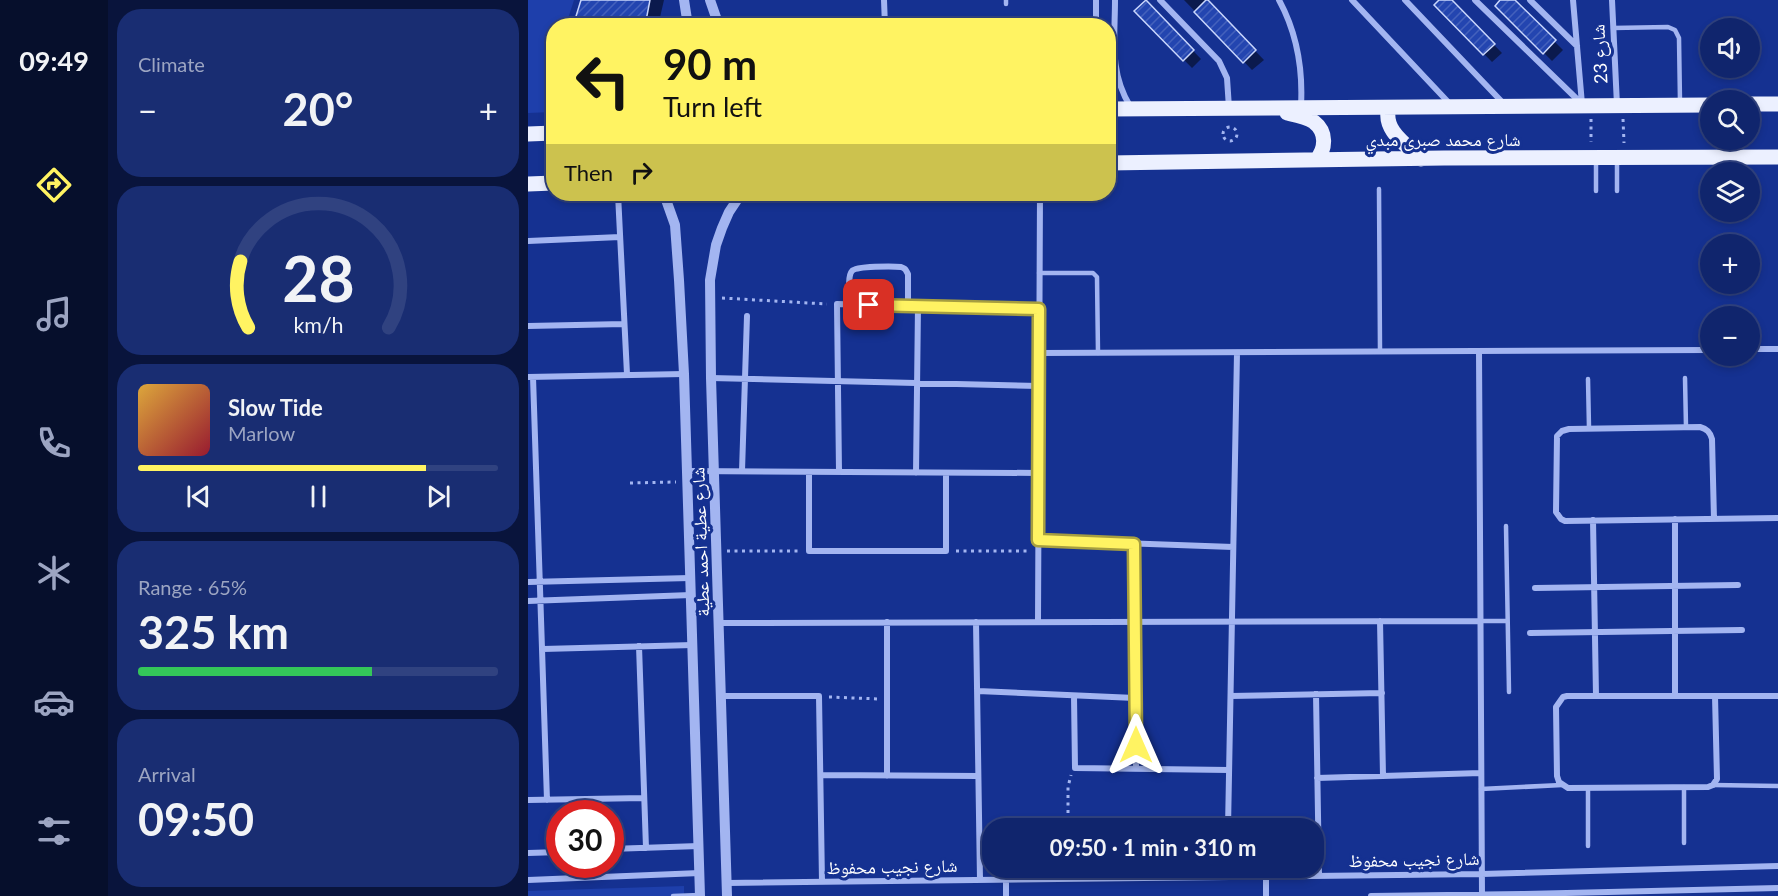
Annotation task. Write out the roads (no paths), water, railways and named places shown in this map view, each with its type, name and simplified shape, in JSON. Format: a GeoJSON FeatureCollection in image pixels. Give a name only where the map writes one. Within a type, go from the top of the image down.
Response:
{"type":"FeatureCollection","features":[{"type":"Feature","properties":{"kind":"main road"},"geometry":{"type":"LineString","coordinates":[[1760,104],[1778,104]]}},
{"type":"Feature","properties":{"kind":"main road","name":"شارع محمد صبرى مبدي"},"geometry":{"type":"LineString","coordinates":[[1116,110],[1700,105]]}},
{"type":"Feature","properties":{"kind":"main road"},"geometry":{"type":"LineString","coordinates":[[1271,108],[1308,118],[1321,129],[1324,146],[1316,160]]}},
{"type":"Feature","properties":{"kind":"main road"},"geometry":{"type":"LineString","coordinates":[[1389,108],[1387,121],[1390,128],[1421,159]]}},
{"type":"Feature","properties":{"kind":"main road"},"geometry":{"type":"LineString","coordinates":[[528,134],[546,133]]}},
{"type":"Feature","properties":{"kind":"main road","name":"شارع محمد صبرى مبدي"},"geometry":{"type":"LineString","coordinates":[[1116,163],[1778,157]]}},
{"type":"Feature","properties":{"kind":"main road"},"geometry":{"type":"LineString","coordinates":[[528,184],[546,183]]}},
{"type":"Feature","properties":{"kind":"street"},"geometry":{"type":"LineString","coordinates":[[684,0],[687,18]]}},
{"type":"Feature","properties":{"kind":"street"},"geometry":{"type":"LineString","coordinates":[[710,0],[717,18]]}},
{"type":"Feature","properties":{"kind":"street"},"geometry":{"type":"LineString","coordinates":[[884,0],[884,18]]}},
{"type":"Feature","properties":{"kind":"street"},"geometry":{"type":"LineString","coordinates":[[1096,0],[1096,18]]}},
{"type":"Feature","properties":{"kind":"street"},"geometry":{"type":"LineString","coordinates":[[1115,0],[1115,18]]}},
{"type":"Feature","properties":{"kind":"street"},"geometry":{"type":"LineString","coordinates":[[1160,0],[1220,61],[1227,78],[1229,108]]}},
{"type":"Feature","properties":{"kind":"street"},"geometry":{"type":"LineString","coordinates":[[1279,0],[1292,27],[1297,47],[1302,87],[1301,108]]}},
{"type":"Feature","properties":{"kind":"street"},"geometry":{"type":"LineString","coordinates":[[1352,0],[1452,107]]}},
{"type":"Feature","properties":{"kind":"street"},"geometry":{"type":"LineString","coordinates":[[1406,0],[1506,106]]}},
{"type":"Feature","properties":{"kind":"street"},"geometry":{"type":"LineString","coordinates":[[1475,0],[1587,105]]}},
{"type":"Feature","properties":{"kind":"street"},"geometry":{"type":"LineString","coordinates":[[1530,0],[1577,46]]}},
{"type":"Feature","properties":{"kind":"street","name":"شارع 23"},"geometry":{"type":"LineString","coordinates":[[1573,0],[1577,46],[1587,105]]}},
{"type":"Feature","properties":{"kind":"street","name":"شارع 23"},"geometry":{"type":"LineString","coordinates":[[1612,0],[1620,106]]}},
{"type":"Feature","properties":{"kind":"street"},"geometry":{"type":"LineString","coordinates":[[1116,73],[1119,85],[1132,109]]}},
{"type":"Feature","properties":{"kind":"street"},"geometry":{"type":"LineString","coordinates":[[618,201],[627,374]]}},
{"type":"Feature","properties":{"kind":"street","name":"شارع عطية احمد عطية"},"geometry":{"type":"LineString","coordinates":[[667,201],[677,242],[684,374],[700,896]]}},
{"type":"Feature","properties":{"kind":"street","name":"شارع عطية احمد عطية"},"geometry":{"type":"LineString","coordinates":[[727,896],[710,298],[712,262],[716,245],[729,212],[736,201]]}},
{"type":"Feature","properties":{"kind":"street"},"geometry":{"type":"LineString","coordinates":[[1038,622],[1040,201]]}},
{"type":"Feature","properties":{"kind":"street"},"geometry":{"type":"LineString","coordinates":[[528,241],[620,237]]}},
{"type":"Feature","properties":{"kind":"street"},"geometry":{"type":"LineString","coordinates":[[850,304],[850,274],[853,269],[899,267],[905,269],[908,274],[908,306]]}},
{"type":"Feature","properties":{"kind":"street"},"geometry":{"type":"LineString","coordinates":[[839,472],[837,304],[1039,309]]}},
{"type":"Feature","properties":{"kind":"street"},"geometry":{"type":"LineString","coordinates":[[916,472],[918,306]]}},
{"type":"Feature","properties":{"kind":"street"},"geometry":{"type":"LineString","coordinates":[[742,471],[747,316]]}},
{"type":"Feature","properties":{"kind":"street"},"geometry":{"type":"LineString","coordinates":[[528,326],[624,324]]}},
{"type":"Feature","properties":{"kind":"street"},"geometry":{"type":"LineString","coordinates":[[1760,349],[1778,349]]}},
{"type":"Feature","properties":{"kind":"street"},"geometry":{"type":"LineString","coordinates":[[1039,353],[1700,350]]}},
{"type":"Feature","properties":{"kind":"street"},"geometry":{"type":"LineString","coordinates":[[1479,351],[1482,895]]}},
{"type":"Feature","properties":{"kind":"street"},"geometry":{"type":"LineString","coordinates":[[1228,818],[1237,353]]}},
{"type":"Feature","properties":{"kind":"street"},"geometry":{"type":"LineString","coordinates":[[644,798],[547,800],[542,600],[531,377],[684,374]]}},
{"type":"Feature","properties":{"kind":"street"},"geometry":{"type":"LineString","coordinates":[[711,378],[1039,386]]}},
{"type":"Feature","properties":{"kind":"street"},"geometry":{"type":"LineString","coordinates":[[1714,519],[1711,435],[1704,428],[1566,429],[1557,436],[1556,508],[1558,516],[1565,521],[1593,520],[1714,519],[1778,518]]}},
{"type":"Feature","properties":{"kind":"street"},"geometry":{"type":"LineString","coordinates":[[687,476],[714,471],[1038,473]]}},
{"type":"Feature","properties":{"kind":"street"},"geometry":{"type":"LineString","coordinates":[[809,472],[809,551],[946,551],[946,473]]}},
{"type":"Feature","properties":{"kind":"street"},"geometry":{"type":"LineString","coordinates":[[1675,519],[1675,696]]}},
{"type":"Feature","properties":{"kind":"street"},"geometry":{"type":"LineString","coordinates":[[1593,520],[1596,696]]}},
{"type":"Feature","properties":{"kind":"street"},"geometry":{"type":"LineString","coordinates":[[1038,540],[1233,547]]}},
{"type":"Feature","properties":{"kind":"street"},"geometry":{"type":"LineString","coordinates":[[1134,544],[1136,769]]}},
{"type":"Feature","properties":{"kind":"street"},"geometry":{"type":"LineString","coordinates":[[528,582],[690,578]]}},
{"type":"Feature","properties":{"kind":"street"},"geometry":{"type":"LineString","coordinates":[[1535,588],[1738,585]]}},
{"type":"Feature","properties":{"kind":"street"},"geometry":{"type":"LineString","coordinates":[[528,601],[691,594]]}},
{"type":"Feature","properties":{"kind":"street"},"geometry":{"type":"LineString","coordinates":[[1380,621],[1383,776]]}},
{"type":"Feature","properties":{"kind":"street"},"geometry":{"type":"LineString","coordinates":[[719,623],[1480,621]]}},
{"type":"Feature","properties":{"kind":"street"},"geometry":{"type":"LineString","coordinates":[[887,622],[887,776]]}},
{"type":"Feature","properties":{"kind":"street"},"geometry":{"type":"LineString","coordinates":[[976,622],[980,880]]}},
{"type":"Feature","properties":{"kind":"street"},"geometry":{"type":"LineString","coordinates":[[1530,633],[1742,630]]}},
{"type":"Feature","properties":{"kind":"street"},"geometry":{"type":"LineString","coordinates":[[543,649],[693,645]]}},
{"type":"Feature","properties":{"kind":"street"},"geometry":{"type":"LineString","coordinates":[[639,646],[646,848]]}},
{"type":"Feature","properties":{"kind":"street"},"geometry":{"type":"LineString","coordinates":[[978,691],[1135,698]]}},
{"type":"Feature","properties":{"kind":"street"},"geometry":{"type":"LineString","coordinates":[[1231,696],[1382,693]]}},
{"type":"Feature","properties":{"kind":"street"},"geometry":{"type":"LineString","coordinates":[[1316,694],[1318,818]]}},
{"type":"Feature","properties":{"kind":"street"},"geometry":{"type":"LineString","coordinates":[[721,696],[819,696],[822,882]]}},
{"type":"Feature","properties":{"kind":"street"},"geometry":{"type":"LineString","coordinates":[[1074,696],[1075,768],[1229,770]]}},
{"type":"Feature","properties":{"kind":"street"},"geometry":{"type":"LineString","coordinates":[[1715,696],[1717,779],[1713,785],[1568,788],[1562,785],[1557,776],[1556,707],[1563,697],[1567,696],[1596,696],[1675,696],[1715,696],[1778,696]]}},
{"type":"Feature","properties":{"kind":"street"},"geometry":{"type":"LineString","coordinates":[[1317,778],[1481,773]]}},
{"type":"Feature","properties":{"kind":"street"},"geometry":{"type":"LineString","coordinates":[[821,775],[978,776]]}},
{"type":"Feature","properties":{"kind":"street"},"geometry":{"type":"LineString","coordinates":[[528,800],[546,800]]}},
{"type":"Feature","properties":{"kind":"street"},"geometry":{"type":"LineString","coordinates":[[624,849],[699,846]]}},
{"type":"Feature","properties":{"kind":"street"},"geometry":{"type":"LineString","coordinates":[[528,853],[546,852]]}},
{"type":"Feature","properties":{"kind":"street","name":"شارع نجيب محفوظ"},"geometry":{"type":"LineString","coordinates":[[1324,875],[1482,874],[1778,866]]}},
{"type":"Feature","properties":{"kind":"street"},"geometry":{"type":"LineString","coordinates":[[528,880],[700,873]]}},
{"type":"Feature","properties":{"kind":"street","name":"شارع نجيب محفوظ"},"geometry":{"type":"LineString","coordinates":[[726,883],[1153,878]]}},
{"type":"Feature","properties":{"kind":"street"},"geometry":{"type":"LineString","coordinates":[[1266,878],[1266,896]]}},
{"type":"Feature","properties":{"kind":"street"},"geometry":{"type":"LineString","coordinates":[[1006,880],[1006,896]]}},
{"type":"Feature","properties":{"kind":"street","name":"شارع نجيب محفوظ"},"geometry":{"type":"LineString","coordinates":[[1371,896],[1523,895],[1778,888]]}},
{"type":"Feature","properties":{"kind":"lane"},"geometry":{"type":"LineString","coordinates":[[1613,28],[1668,27],[1675,30],[1679,38],[1680,105]]}},
{"type":"Feature","properties":{"kind":"lane"},"geometry":{"type":"LineString","coordinates":[[1594,158],[1596,191]]}},
{"type":"Feature","properties":{"kind":"lane"},"geometry":{"type":"LineString","coordinates":[[1617,191],[1621,158]]}},
{"type":"Feature","properties":{"kind":"lane"},"geometry":{"type":"LineString","coordinates":[[1378,189],[1380,351]]}},
{"type":"Feature","properties":{"kind":"lane"},"geometry":{"type":"LineString","coordinates":[[1039,273],[1093,273],[1097,277],[1098,353]]}},
{"type":"Feature","properties":{"kind":"lane"},"geometry":{"type":"LineString","coordinates":[[1685,378],[1686,427]]}},
{"type":"Feature","properties":{"kind":"lane"},"geometry":{"type":"LineString","coordinates":[[1588,379],[1588,428]]}},
{"type":"Feature","properties":{"kind":"lane"},"geometry":{"type":"LineString","coordinates":[[1506,526],[1509,692]]}},
{"type":"Feature","properties":{"kind":"lane"},"geometry":{"type":"LineString","coordinates":[[1480,621],[1507,621]]}},
{"type":"Feature","properties":{"kind":"lane"},"geometry":{"type":"LineString","coordinates":[[1481,789],[1562,785]]}},
{"type":"Feature","properties":{"kind":"lane"},"geometry":{"type":"LineString","coordinates":[[1713,785],[1778,786]]}},
{"type":"Feature","properties":{"kind":"lane"},"geometry":{"type":"LineString","coordinates":[[1684,787],[1684,843]]}},
{"type":"Feature","properties":{"kind":"lane"},"geometry":{"type":"LineString","coordinates":[[1588,789],[1588,846]]}},
{"type":"Feature","properties":{"kind":"lane"},"geometry":{"type":"LineString","coordinates":[[673,896],[700,896]]}}]}
